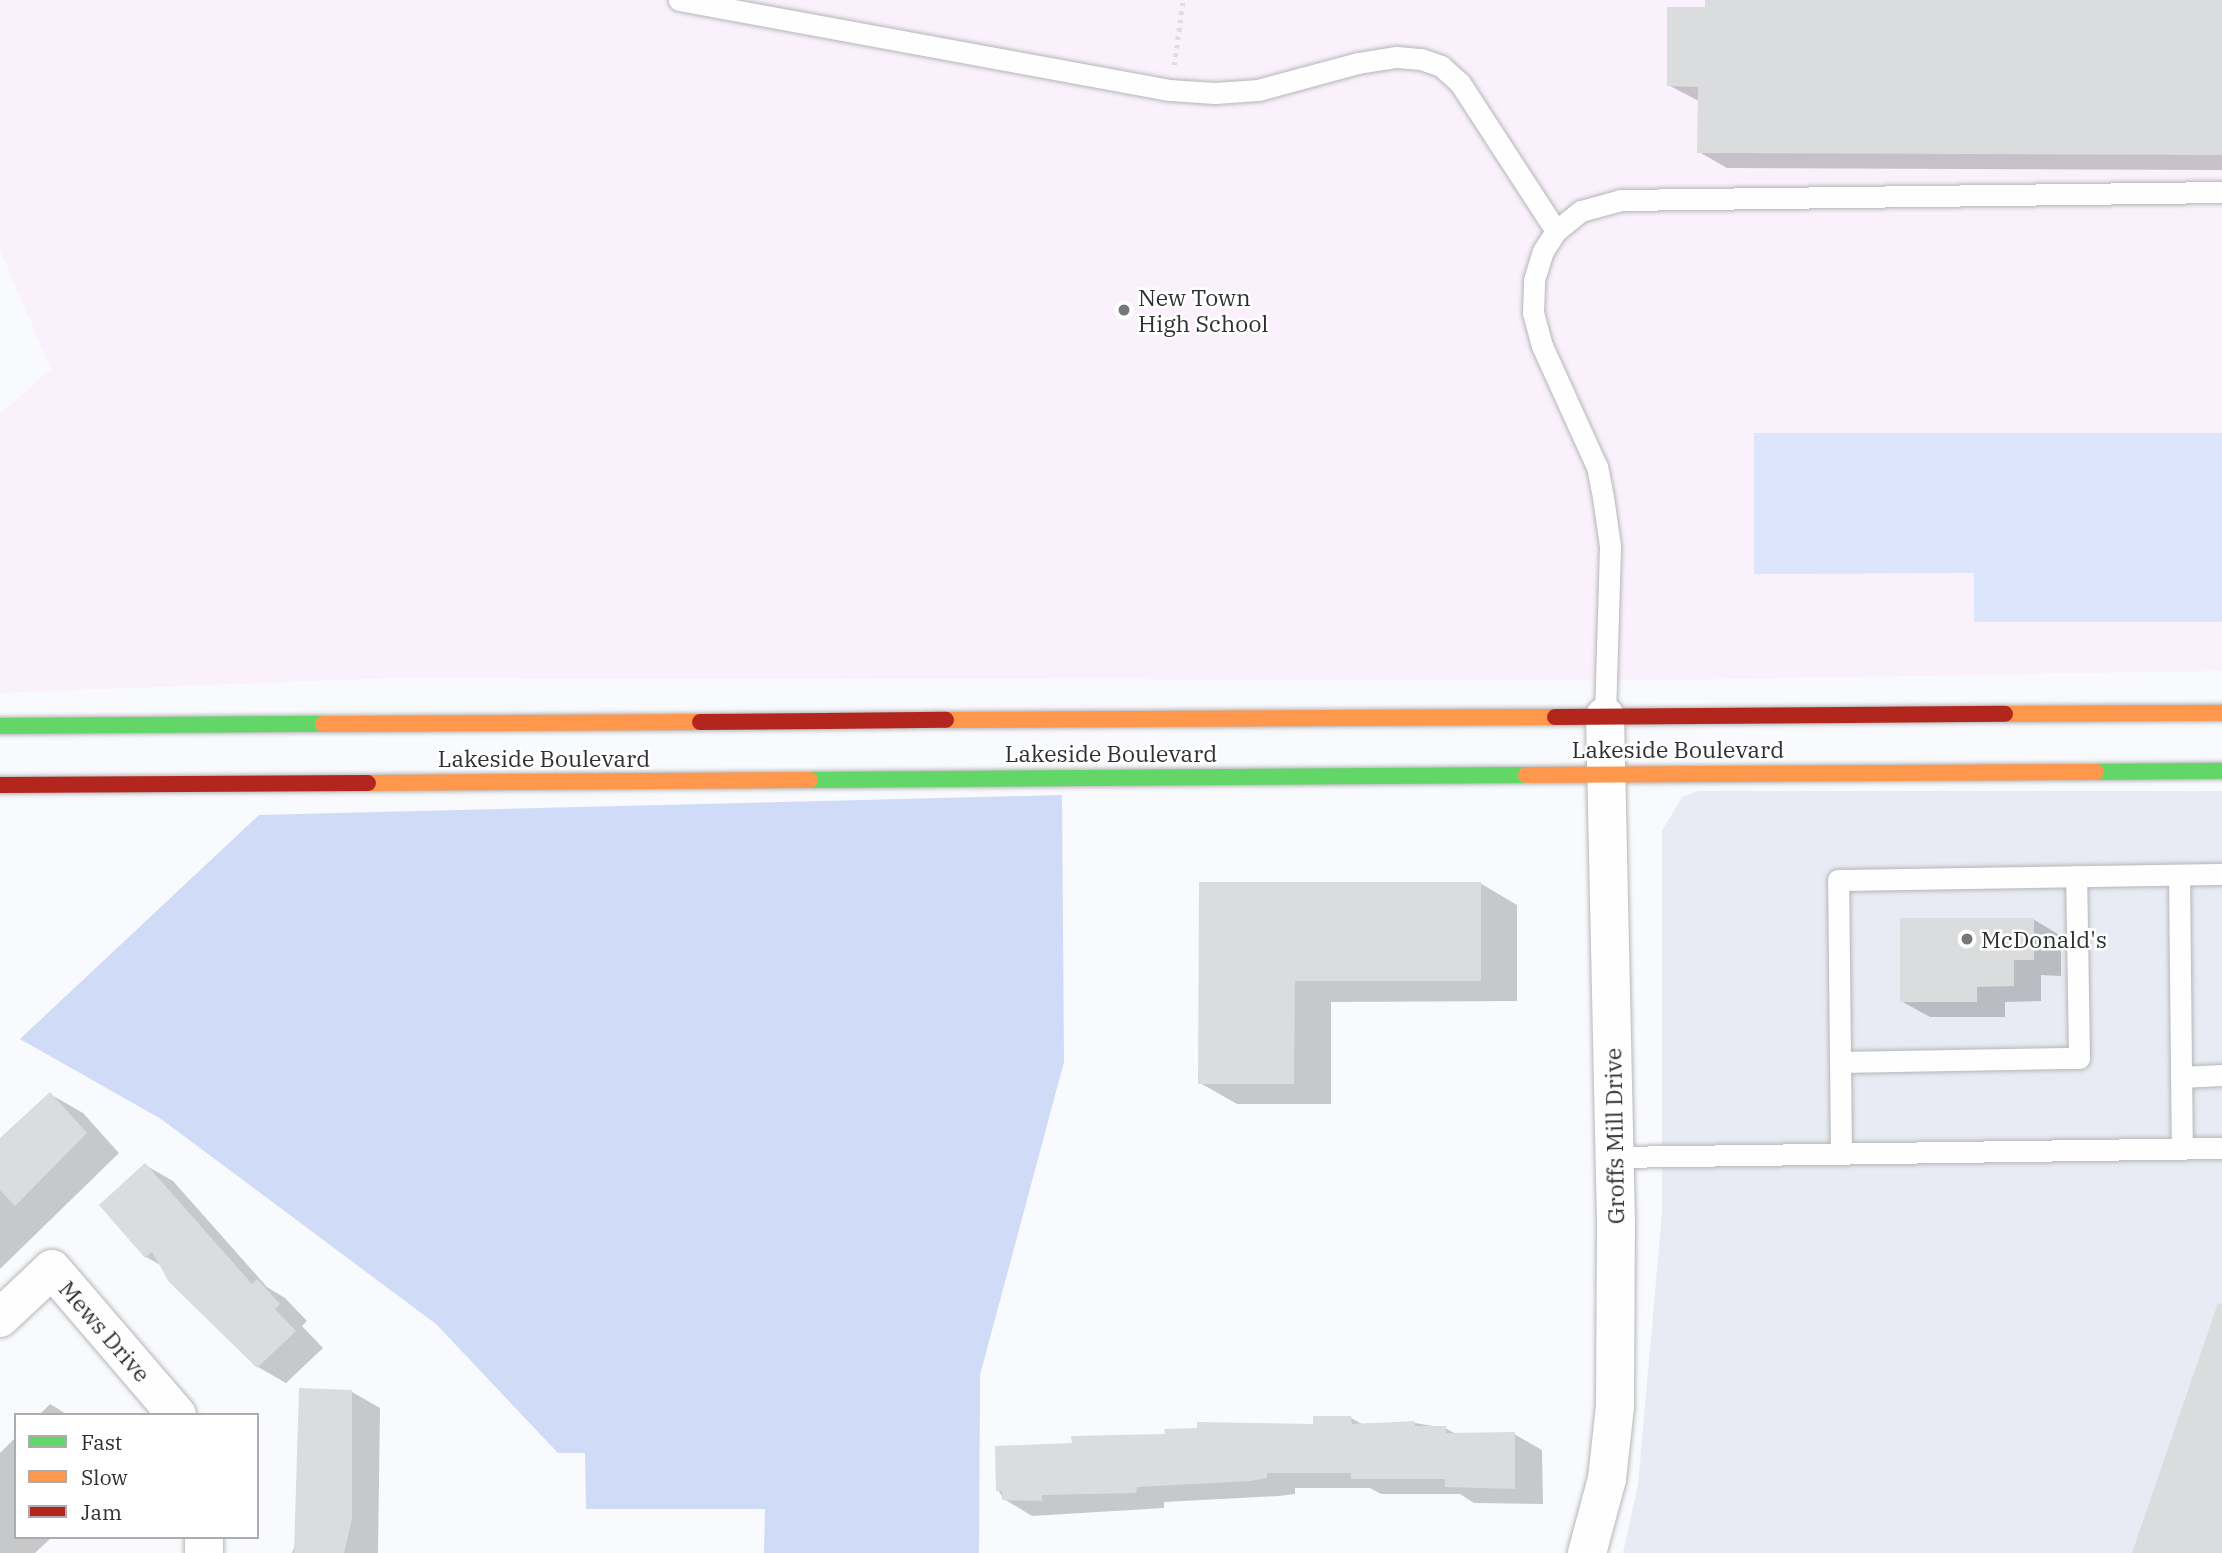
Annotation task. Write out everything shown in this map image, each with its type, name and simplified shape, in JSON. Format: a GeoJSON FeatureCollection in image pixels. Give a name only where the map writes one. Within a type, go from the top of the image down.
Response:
{"type":"FeatureCollection","features":[{"type":"Feature","properties":{"kind":"main road","name":"Lakeside Boulevard"},"geometry":{"type":"LineString","coordinates":[[0,726],[2222,713]]}},
{"type":"Feature","properties":{"kind":"main road","name":"Lakeside Boulevard"},"geometry":{"type":"LineString","coordinates":[[0,785],[1607,772],[2222,771]]}},
{"type":"Feature","properties":{"kind":"street","name":"Groffs Mill Drive"},"geometry":{"type":"LineString","coordinates":[[1587,1553],[1607,1479],[1615,1406],[1614,1157],[1605,716]]}},
{"type":"Feature","properties":{"kind":"street","name":"Mews Drive"},"geometry":{"type":"LineString","coordinates":[[0,1318],[52,1269],[175,1413]]}},
{"type":"Feature","properties":{"kind":"lane"},"geometry":{"type":"LineString","coordinates":[[679,0],[1170,90],[1215,93],[1258,90],[1397,57],[1441,66],[1460,83],[1556,231]]}},
{"type":"Feature","properties":{"kind":"lane"},"geometry":{"type":"LineString","coordinates":[[1605,716],[1610,546],[1601,487],[1597,467],[1542,346],[1533,313],[1540,260],[1556,231],[1581,211],[1621,200],[2222,192]]}},
{"type":"Feature","properties":{"kind":"lane"},"geometry":{"type":"LineString","coordinates":[[1841,1154],[1838,880],[2222,874]]}},
{"type":"Feature","properties":{"kind":"lane"},"geometry":{"type":"LineString","coordinates":[[2179,875],[2182,1149]]}},
{"type":"Feature","properties":{"kind":"lane"},"geometry":{"type":"LineString","coordinates":[[1840,1062],[2079,1058],[2077,876]]}},
{"type":"Feature","properties":{"kind":"lane"},"geometry":{"type":"LineString","coordinates":[[2181,1077],[2222,1075]]}},
{"type":"Feature","properties":{"kind":"lane"},"geometry":{"type":"LineString","coordinates":[[1614,1157],[2222,1148]]}},
{"type":"Feature","properties":{"kind":"path"},"geometry":{"type":"LineString","coordinates":[[1170,90],[1183,0]]}},
{"type":"Feature","properties":{"kind":"shaded area","name":"New Town High School"},"geometry":{"type":"Polygon","coordinates":[[[0,0],[2222,0],[2222,671],[1666,680],[392,678],[0,693],[0,414],[51,369],[0,250],[0,0]]]}},
{"type":"Feature","properties":{"kind":"shaded area"},"geometry":{"type":"Polygon","coordinates":[[[1754,433],[2222,433],[2222,622],[1974,622],[1974,573],[1754,574],[1754,433]]]}},
{"type":"Feature","properties":{"kind":"shaded area"},"geometry":{"type":"Polygon","coordinates":[[[1699,791],[2222,791],[2222,1553],[1623,1553],[1638,1485],[1662,1213],[1662,831],[1682,797],[1699,791]]]}},
{"type":"Feature","properties":{"kind":"shaded area"},"geometry":{"type":"Polygon","coordinates":[[[1062,795],[1064,1062],[980,1375],[979,1553],[764,1553],[765,1509],[586,1509],[585,1453],[558,1453],[436,1324],[161,1119],[20,1039],[259,815],[1062,795]]]}},
{"type":"Feature","properties":{"kind":"building"},"geometry":{"type":"Polygon","coordinates":[[[1705,0],[2222,0],[2222,155],[1697,153],[1698,87],[1667,86],[1667,7],[1705,7],[1705,0]]]}},
{"type":"Feature","properties":{"kind":"building"},"geometry":{"type":"Polygon","coordinates":[[[1199,882],[1481,882],[1481,981],[1295,981],[1294,1084],[1198,1084],[1199,882]]]}},
{"type":"Feature","properties":{"kind":"building","name":"McDonald's"},"geometry":{"type":"Polygon","coordinates":[[[1900,918],[2034,918],[2034,960],[2014,960],[2014,986],[1977,987],[1977,1002],[1900,1002],[1900,918]]]}},
{"type":"Feature","properties":{"kind":"building"},"geometry":{"type":"Polygon","coordinates":[[[50,1092],[87,1133],[15,1206],[0,1190],[0,1138],[50,1092]]]}},
{"type":"Feature","properties":{"kind":"building"},"geometry":{"type":"Polygon","coordinates":[[[145,1163],[252,1284],[257,1279],[280,1304],[275,1309],[296,1331],[257,1368],[169,1282],[152,1252],[145,1258],[99,1205],[145,1163]]]}},
{"type":"Feature","properties":{"kind":"building"},"geometry":{"type":"Polygon","coordinates":[[[2218,1303],[2222,1304],[2222,1553],[2132,1553],[2218,1303]]]}},
{"type":"Feature","properties":{"kind":"building"},"geometry":{"type":"Polygon","coordinates":[[[299,1388],[352,1390],[352,1519],[344,1553],[294,1553],[299,1388]]]}},
{"type":"Feature","properties":{"kind":"building"},"geometry":{"type":"Polygon","coordinates":[[[1313,1416],[1351,1416],[1352,1424],[1415,1421],[1415,1426],[1446,1426],[1446,1433],[1515,1432],[1515,1489],[1445,1487],[1445,1479],[1351,1479],[1351,1473],[1267,1473],[1267,1478],[1250,1481],[1137,1487],[1136,1493],[1042,1495],[1042,1501],[1002,1500],[1002,1491],[996,1491],[995,1446],[1072,1443],[1071,1436],[1165,1434],[1164,1429],[1197,1428],[1197,1422],[1313,1424],[1313,1416]]]}},
{"type":"Feature","properties":{"kind":"traffic: fast"},"geometry":{"type":"LineString","coordinates":[[0,726],[323,724]]}},
{"type":"Feature","properties":{"kind":"traffic: fast"},"geometry":{"type":"LineString","coordinates":[[2096,772],[2222,771]]}},
{"type":"Feature","properties":{"kind":"traffic: fast"},"geometry":{"type":"LineString","coordinates":[[810,780],[1526,775]]}},
{"type":"Feature","properties":{"kind":"traffic: slow"},"geometry":{"type":"LineString","coordinates":[[2005,714],[2222,713]]}},
{"type":"Feature","properties":{"kind":"traffic: slow"},"geometry":{"type":"LineString","coordinates":[[946,720],[1555,717]]}},
{"type":"Feature","properties":{"kind":"traffic: slow"},"geometry":{"type":"LineString","coordinates":[[323,724],[700,722]]}},
{"type":"Feature","properties":{"kind":"traffic: slow"},"geometry":{"type":"LineString","coordinates":[[1526,775],[2096,772]]}},
{"type":"Feature","properties":{"kind":"traffic: slow"},"geometry":{"type":"LineString","coordinates":[[368,783],[810,780]]}},
{"type":"Feature","properties":{"kind":"traffic: jam"},"geometry":{"type":"LineString","coordinates":[[1555,717],[2005,714]]}},
{"type":"Feature","properties":{"kind":"traffic: jam"},"geometry":{"type":"LineString","coordinates":[[700,722],[946,720]]}},
{"type":"Feature","properties":{"kind":"traffic: jam"},"geometry":{"type":"LineString","coordinates":[[0,785],[368,783]]}},
{"type":"Feature","properties":{"kind":"place","name":"New Town High School"},"geometry":{"type":"Point","coordinates":[1124,310]}},
{"type":"Feature","properties":{"kind":"place","name":"McDonald's"},"geometry":{"type":"Point","coordinates":[1967,939]}}]}
